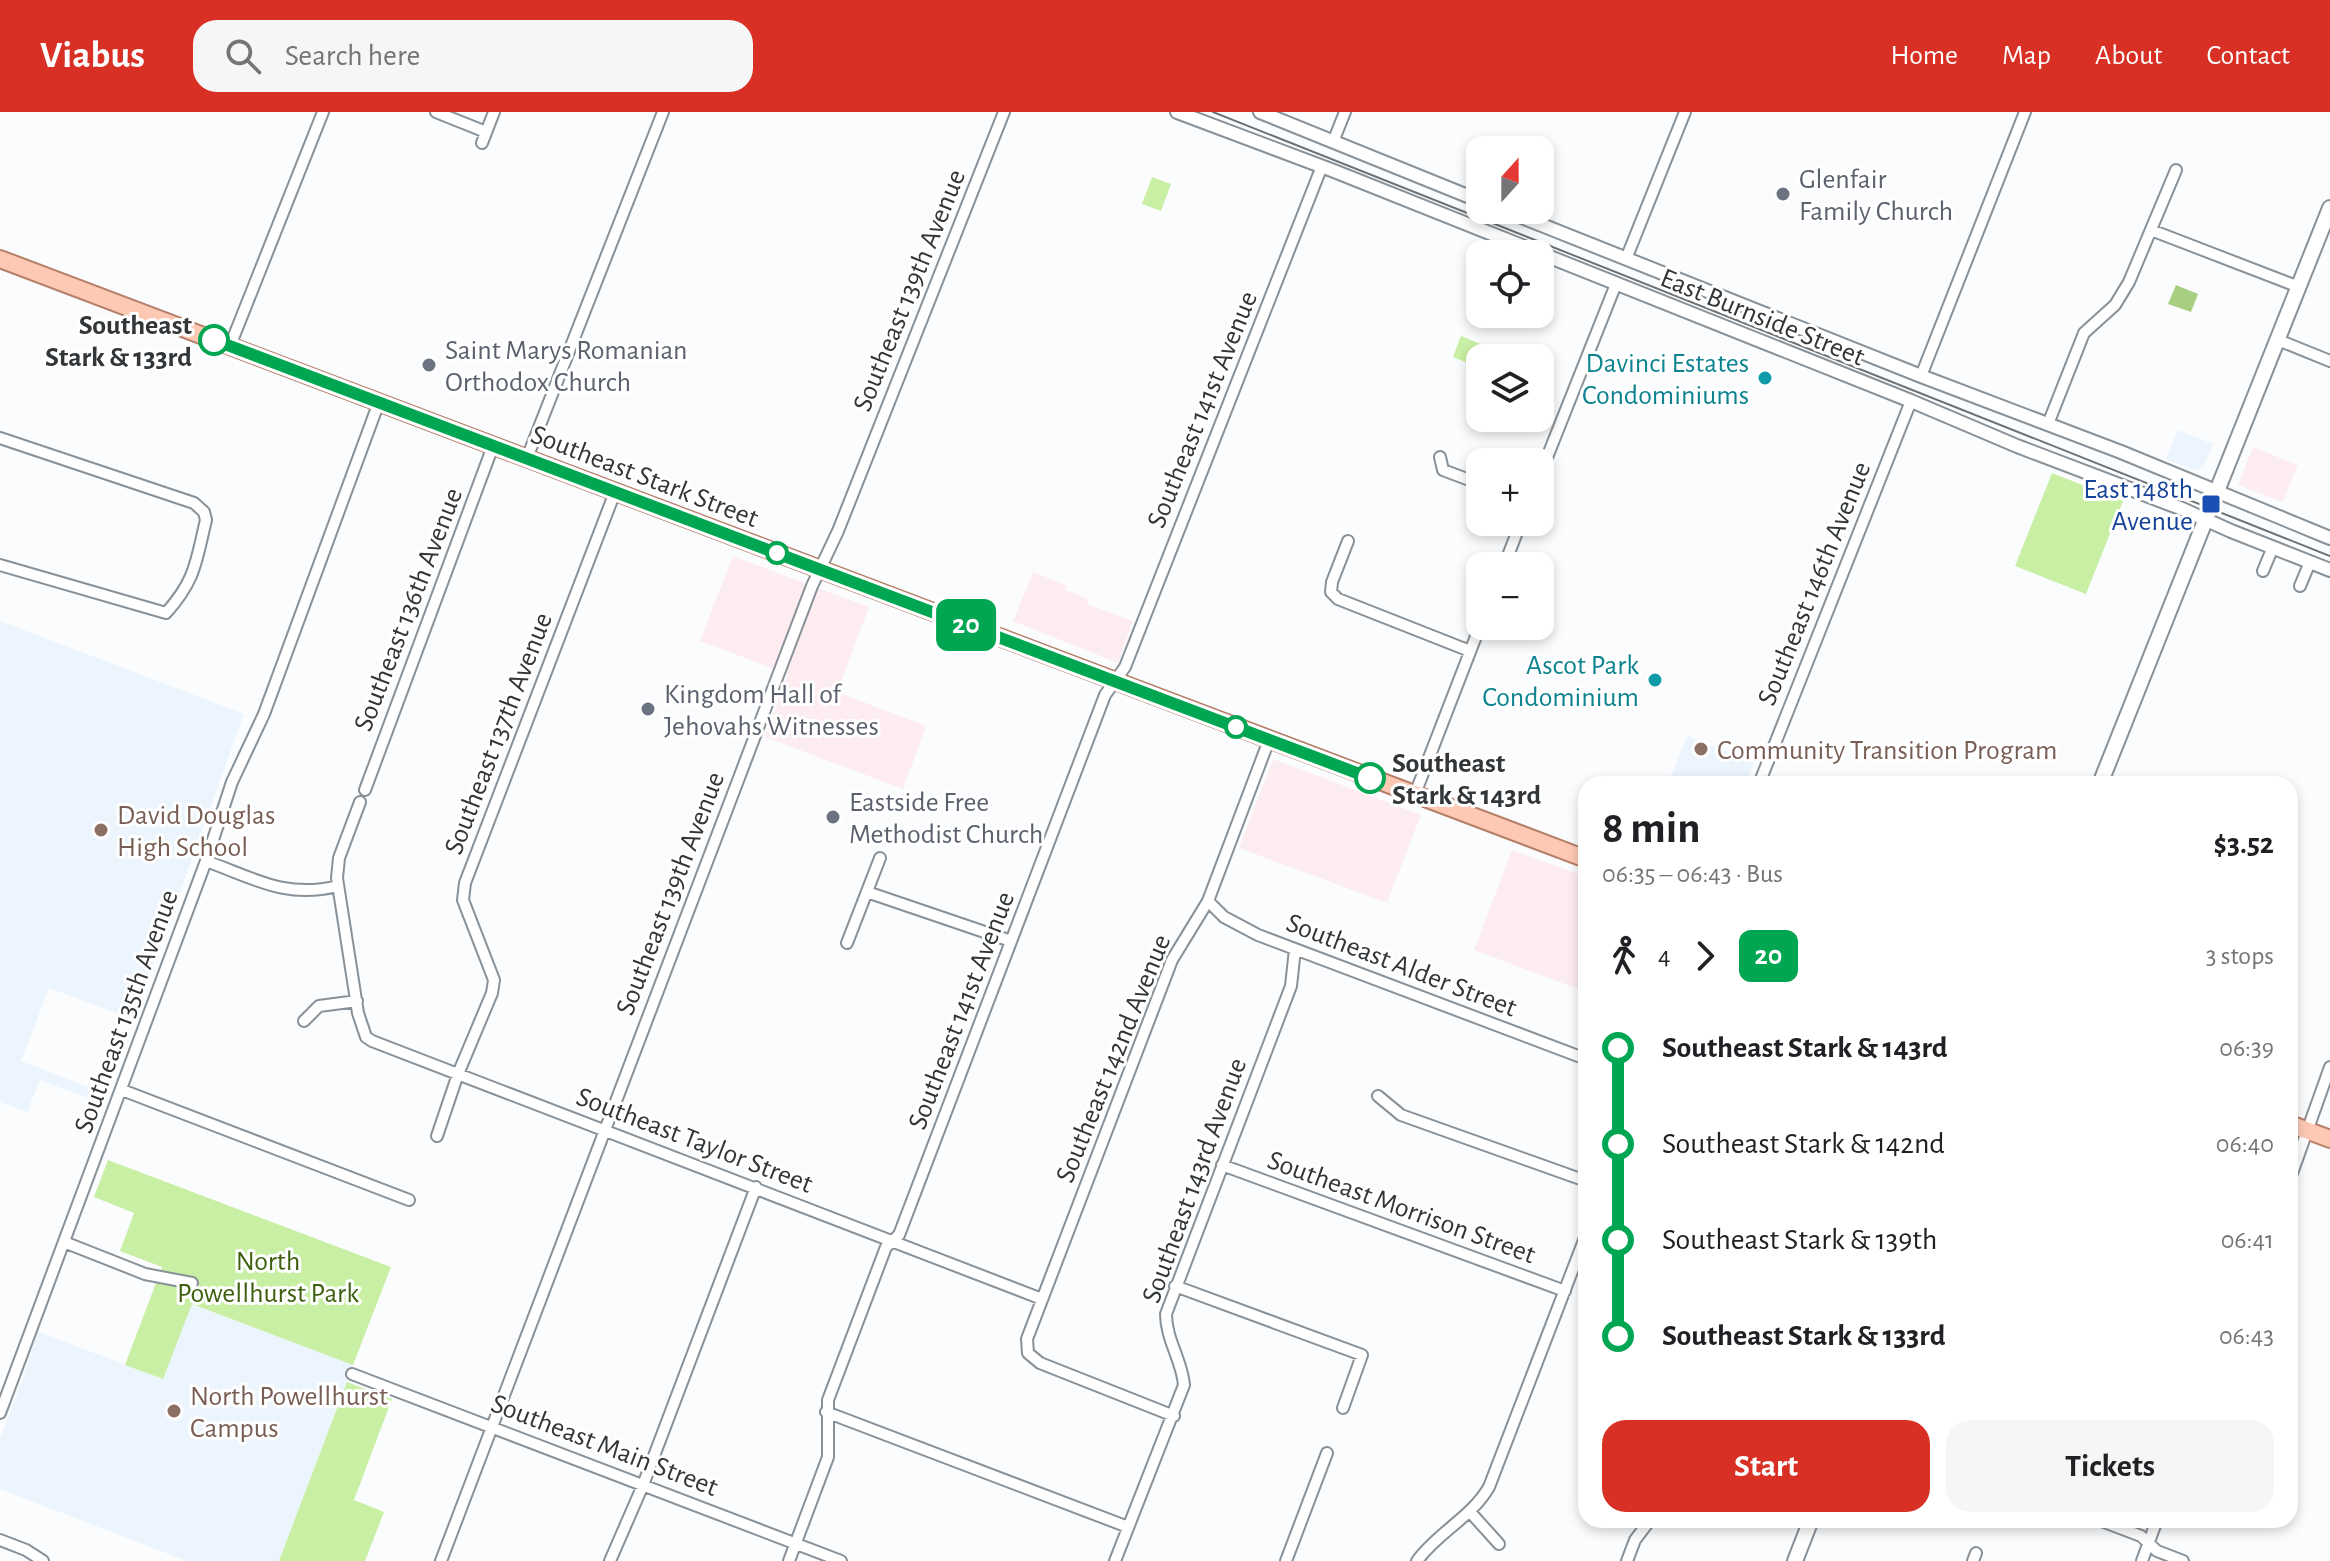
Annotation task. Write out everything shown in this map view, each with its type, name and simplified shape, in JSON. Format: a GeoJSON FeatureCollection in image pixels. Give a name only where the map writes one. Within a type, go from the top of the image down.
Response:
{"type":"FeatureCollection","features":[{"type":"Feature","properties":{"kind":"main road"},"geometry":{"type":"LineString","coordinates":[[2103,776],[2330,208]]}},
{"type":"Feature","properties":{"kind":"main road","name":"Southeast Stark Street"},"geometry":{"type":"LineString","coordinates":[[0,259],[1578,856]]}},
{"type":"Feature","properties":{"kind":"main road"},"geometry":{"type":"LineString","coordinates":[[2298,1126],[2330,1139]]}},
{"type":"Feature","properties":{"kind":"main road"},"geometry":{"type":"LineString","coordinates":[[1795,1561],[1808,1528]]}},
{"type":"Feature","properties":{"kind":"street"},"geometry":{"type":"LineString","coordinates":[[230,346],[323,112]]}},
{"type":"Feature","properties":{"kind":"street"},"geometry":{"type":"LineString","coordinates":[[436,112],[484,138],[494,112]]}},
{"type":"Feature","properties":{"kind":"street"},"geometry":{"type":"LineString","coordinates":[[527,458],[663,112]]}},
{"type":"Feature","properties":{"kind":"street","name":"Southeast 139th Avenue"},"geometry":{"type":"LineString","coordinates":[[441,1561],[604,1129],[821,570],[1004,112]]}},
{"type":"Feature","properties":{"kind":"street","name":"East Burnside Street"},"geometry":{"type":"LineString","coordinates":[[1177,112],[1322,166],[2017,446],[2212,506],[2330,538]]}},
{"type":"Feature","properties":{"kind":"street"},"geometry":{"type":"LineString","coordinates":[[1260,112],[1466,195]]}},
{"type":"Feature","properties":{"kind":"street"},"geometry":{"type":"LineString","coordinates":[[1333,142],[1345,112]]}},
{"type":"Feature","properties":{"kind":"street"},"geometry":{"type":"LineString","coordinates":[[1626,259],[1685,112]]}},
{"type":"Feature","properties":{"kind":"street"},"geometry":{"type":"LineString","coordinates":[[1921,376],[2025,112]]}},
{"type":"Feature","properties":{"kind":"street","name":"Southeast 141st Avenue"},"geometry":{"type":"LineString","coordinates":[[789,1561],[828,1457],[828,1400],[886,1247],[899,1235],[1105,695],[1125,667],[1322,166]]}},
{"type":"Feature","properties":{"kind":"street"},"geometry":{"type":"LineString","coordinates":[[2048,424],[2084,333],[2122,296],[2176,170]]}},
{"type":"Feature","properties":{"kind":"street","name":"East Burnside Street"},"geometry":{"type":"LineString","coordinates":[[1539,224],[2048,424],[2212,506],[2273,547],[2330,570]]}},
{"type":"Feature","properties":{"kind":"street"},"geometry":{"type":"LineString","coordinates":[[2151,230],[2299,287]]}},
{"type":"Feature","properties":{"kind":"street"},"geometry":{"type":"LineString","coordinates":[[1551,448],[1616,284]]}},
{"type":"Feature","properties":{"kind":"street"},"geometry":{"type":"LineString","coordinates":[[2278,340],[2330,361]]}},
{"type":"Feature","properties":{"kind":"street","name":"Southeast 146th Avenue"},"geometry":{"type":"LineString","coordinates":[[1762,776],[1911,401]]}},
{"type":"Feature","properties":{"kind":"street","name":"Southeast 135th Avenue"},"geometry":{"type":"LineString","coordinates":[[0,1413],[122,1090],[232,782],[264,714],[379,402]]}},
{"type":"Feature","properties":{"kind":"street"},"geometry":{"type":"LineString","coordinates":[[0,438],[194,503],[204,512],[206,520],[192,579],[166,613],[0,565]]}},
{"type":"Feature","properties":{"kind":"street","name":"Southeast 136th Avenue"},"geometry":{"type":"LineString","coordinates":[[365,790],[493,446]]}},
{"type":"Feature","properties":{"kind":"street"},"geometry":{"type":"LineString","coordinates":[[1440,457],[1443,470],[1466,479]]}},
{"type":"Feature","properties":{"kind":"street","name":"Southeast 137th Avenue"},"geometry":{"type":"LineString","coordinates":[[458,1074],[492,993],[494,980],[463,900],[465,883],[615,492]]}},
{"type":"Feature","properties":{"kind":"street"},"geometry":{"type":"LineString","coordinates":[[1348,541],[1332,582],[1331,592],[1338,599],[1470,651]]}},
{"type":"Feature","properties":{"kind":"street"},"geometry":{"type":"LineString","coordinates":[[2263,571],[2273,547]]}},
{"type":"Feature","properties":{"kind":"street"},"geometry":{"type":"LineString","coordinates":[[2300,586],[2310,562]]}},
{"type":"Feature","properties":{"kind":"street"},"geometry":{"type":"LineString","coordinates":[[1415,794],[1474,640]]}},
{"type":"Feature","properties":{"kind":"street","name":"Southeast 142nd Avenue"},"geometry":{"type":"LineString","coordinates":[[1174,1416],[1040,1363],[1028,1353],[1027,1339],[1172,960],[1208,901],[1269,740]]}},
{"type":"Feature","properties":{"kind":"street"},"geometry":{"type":"LineString","coordinates":[[304,1021],[319,1006],[357,1001],[338,886],[339,858],[360,802]]}},
{"type":"Feature","properties":{"kind":"street"},"geometry":{"type":"LineString","coordinates":[[847,943],[880,858]]}},
{"type":"Feature","properties":{"kind":"street"},"geometry":{"type":"LineString","coordinates":[[206,861],[287,891],[306,892],[338,886]]}},
{"type":"Feature","properties":{"kind":"street"},"geometry":{"type":"LineString","coordinates":[[867,892],[1011,941]]}},
{"type":"Feature","properties":{"kind":"street","name":"Southeast Alder Street"},"geometry":{"type":"LineString","coordinates":[[1208,901],[1240,928],[1578,1056]]}},
{"type":"Feature","properties":{"kind":"street","name":"Southeast 143rd Avenue"},"geometry":{"type":"LineString","coordinates":[[1115,1561],[1184,1385],[1179,1360],[1166,1329],[1166,1314],[1291,986],[1295,949]]}},
{"type":"Feature","properties":{"kind":"street","name":"Southeast Taylor Street"},"geometry":{"type":"LineString","coordinates":[[357,1001],[362,1028],[372,1041],[1042,1299]]}},
{"type":"Feature","properties":{"kind":"street"},"geometry":{"type":"LineString","coordinates":[[2298,1159],[2303,1146],[2298,1126],[2330,1067]]}},
{"type":"Feature","properties":{"kind":"street"},"geometry":{"type":"LineString","coordinates":[[437,1136],[458,1074]]}},
{"type":"Feature","properties":{"kind":"street"},"geometry":{"type":"LineString","coordinates":[[122,1090],[409,1200]]}},
{"type":"Feature","properties":{"kind":"street"},"geometry":{"type":"LineString","coordinates":[[1378,1096],[1401,1115],[1578,1178]]}},
{"type":"Feature","properties":{"kind":"street","name":"Southeast Morrison Street"},"geometry":{"type":"LineString","coordinates":[[1222,1165],[1565,1291]]}},
{"type":"Feature","properties":{"kind":"street"},"geometry":{"type":"LineString","coordinates":[[610,1561],[643,1485],[756,1187]]}},
{"type":"Feature","properties":{"kind":"street"},"geometry":{"type":"LineString","coordinates":[[64,1242],[145,1274],[192,1283]]}},
{"type":"Feature","properties":{"kind":"street"},"geometry":{"type":"LineString","coordinates":[[1417,1561],[1444,1532],[1471,1513],[1482,1500],[1498,1469],[1578,1256]]}},
{"type":"Feature","properties":{"kind":"street"},"geometry":{"type":"LineString","coordinates":[[1175,1286],[1362,1355],[1343,1408]]}},
{"type":"Feature","properties":{"kind":"street","name":"Southeast Main Street"},"geometry":{"type":"LineString","coordinates":[[352,1374],[841,1561]]}},
{"type":"Feature","properties":{"kind":"street"},"geometry":{"type":"LineString","coordinates":[[826,1412],[1128,1527]]}},
{"type":"Feature","properties":{"kind":"street"},"geometry":{"type":"LineString","coordinates":[[1286,1561],[1327,1453]]}},
{"type":"Feature","properties":{"kind":"street"},"geometry":{"type":"LineString","coordinates":[[1471,1513],[1499,1544]]}},
{"type":"Feature","properties":{"kind":"street"},"geometry":{"type":"LineString","coordinates":[[1627,1561],[1635,1540],[1644,1528]]}},
{"type":"Feature","properties":{"kind":"street"},"geometry":{"type":"LineString","coordinates":[[2120,1528],[2141,1536],[2157,1551],[2183,1561]]}},
{"type":"Feature","properties":{"kind":"street"},"geometry":{"type":"LineString","coordinates":[[2142,1561],[2154,1528]]}},
{"type":"Feature","properties":{"kind":"street"},"geometry":{"type":"LineString","coordinates":[[0,1540],[26,1550],[43,1561]]}},
{"type":"Feature","properties":{"kind":"shaded area"},"geometry":{"type":"Polygon","coordinates":[[[2178,430],[2213,444],[2204,466],[2195,471],[2166,459],[2178,430]]]}},
{"type":"Feature","properties":{"kind":"shaded area"},"geometry":{"type":"Polygon","coordinates":[[[2253,447],[2298,465],[2283,502],[2238,485],[2253,447]]]}},
{"type":"Feature","properties":{"kind":"shaded area"},"geometry":{"type":"Polygon","coordinates":[[[733,556],[869,607],[837,692],[926,726],[903,789],[765,737],[788,674],[700,641],[733,556]]]}},
{"type":"Feature","properties":{"kind":"shaded area"},"geometry":{"type":"Polygon","coordinates":[[[1033,572],[1066,585],[1065,590],[1088,599],[1087,604],[1133,621],[1118,663],[1013,621],[1033,572]]]}},
{"type":"Feature","properties":{"kind":"shaded area","name":"David Douglas High School"},"geometry":{"type":"Polygon","coordinates":[[[0,621],[244,714],[160,947],[130,1018],[49,988],[21,1061],[106,1094],[102,1103],[40,1080],[27,1112],[0,1102],[0,621]]]}},
{"type":"Feature","properties":{"kind":"shaded area","name":"Community Transition Program"},"geometry":{"type":"Polygon","coordinates":[[[1687,736],[1754,762],[1748,776],[1671,776],[1687,736]]]}},
{"type":"Feature","properties":{"kind":"shaded area"},"geometry":{"type":"Polygon","coordinates":[[[1273,759],[1421,815],[1387,903],[1239,848],[1273,759]]]}},
{"type":"Feature","properties":{"kind":"shaded area"},"geometry":{"type":"Polygon","coordinates":[[[1512,850],[1578,874],[1578,989],[1474,950],[1512,850]]]}},
{"type":"Feature","properties":{"kind":"shaded area","name":"North Powellhurst Campus"},"geometry":{"type":"Polygon","coordinates":[[[191,1304],[353,1365],[279,1561],[187,1561],[0,1489],[0,1439],[37,1331],[162,1379],[191,1304]]]}},
{"type":"Feature","properties":{"kind":"green space"},"geometry":{"type":"Polygon","coordinates":[[[1152,177],[1171,184],[1161,211],[1142,204],[1152,177]]]}},
{"type":"Feature","properties":{"kind":"green space"},"geometry":{"type":"Polygon","coordinates":[[[2176,285],[2198,294],[2191,312],[2168,304],[2176,285]]]}},
{"type":"Feature","properties":{"kind":"green space"},"geometry":{"type":"Polygon","coordinates":[[[1461,336],[1480,344],[1466,344],[1466,362],[1453,357],[1461,336]]]}},
{"type":"Feature","properties":{"kind":"green space"},"geometry":{"type":"Polygon","coordinates":[[[2052,473],[2123,501],[2086,594],[2015,566],[2052,473]]]}},
{"type":"Feature","properties":{"kind":"green space","name":"North Powellhurst Park"},"geometry":{"type":"Polygon","coordinates":[[[108,1160],[391,1267],[353,1365],[192,1304],[163,1379],[125,1365],[162,1267],[120,1251],[134,1213],[94,1197],[108,1160]]]}},
{"type":"Feature","properties":{"kind":"green space","name":"North Powellhurst Park"},"geometry":{"type":"Polygon","coordinates":[[[347,1382],[392,1399],[354,1500],[384,1512],[365,1561],[279,1561],[347,1382]]]}},
{"type":"Feature","properties":{"kind":"tram line"},"geometry":{"type":"LineString","coordinates":[[1213,112],[2330,556]]}},
{"type":"Feature","properties":{"kind":"bus line","name":"20"},"geometry":{"type":"LineString","coordinates":[[214,340],[1370,778]]}},
{"type":"Feature","properties":{"kind":"place","name":"Glenfair Family Church"},"geometry":{"type":"Point","coordinates":[1783,194]}},
{"type":"Feature","properties":{"kind":"place","name":"Southeast Stark & 133rd"},"geometry":{"type":"Point","coordinates":[214,340]}},
{"type":"Feature","properties":{"kind":"place","name":"Saint Marys Romanian Orthodox Church"},"geometry":{"type":"Point","coordinates":[429,365]}},
{"type":"Feature","properties":{"kind":"place","name":"Davinci Estates Condominiums"},"geometry":{"type":"Point","coordinates":[1765,378]}},
{"type":"Feature","properties":{"kind":"place","name":"East 148th Avenue"},"geometry":{"type":"Point","coordinates":[2211,504]}},
{"type":"Feature","properties":{"kind":"place","name":"Ascot Park Condominium"},"geometry":{"type":"Point","coordinates":[1655,680]}},
{"type":"Feature","properties":{"kind":"place","name":"Kingdom Hall of Jehovahs Witnesses"},"geometry":{"type":"Point","coordinates":[648,709]}},
{"type":"Feature","properties":{"kind":"place","name":"Community Transition Program"},"geometry":{"type":"Point","coordinates":[1701,749]}},
{"type":"Feature","properties":{"kind":"place","name":"Southeast Stark & 143rd"},"geometry":{"type":"Point","coordinates":[1370,778]}},
{"type":"Feature","properties":{"kind":"place","name":"Eastside Free Methodist Church"},"geometry":{"type":"Point","coordinates":[833,817]}},
{"type":"Feature","properties":{"kind":"place","name":"David Douglas High School"},"geometry":{"type":"Point","coordinates":[101,830]}},
{"type":"Feature","properties":{"kind":"place","name":"North Powellhurst Campus"},"geometry":{"type":"Point","coordinates":[174,1411]}}]}
